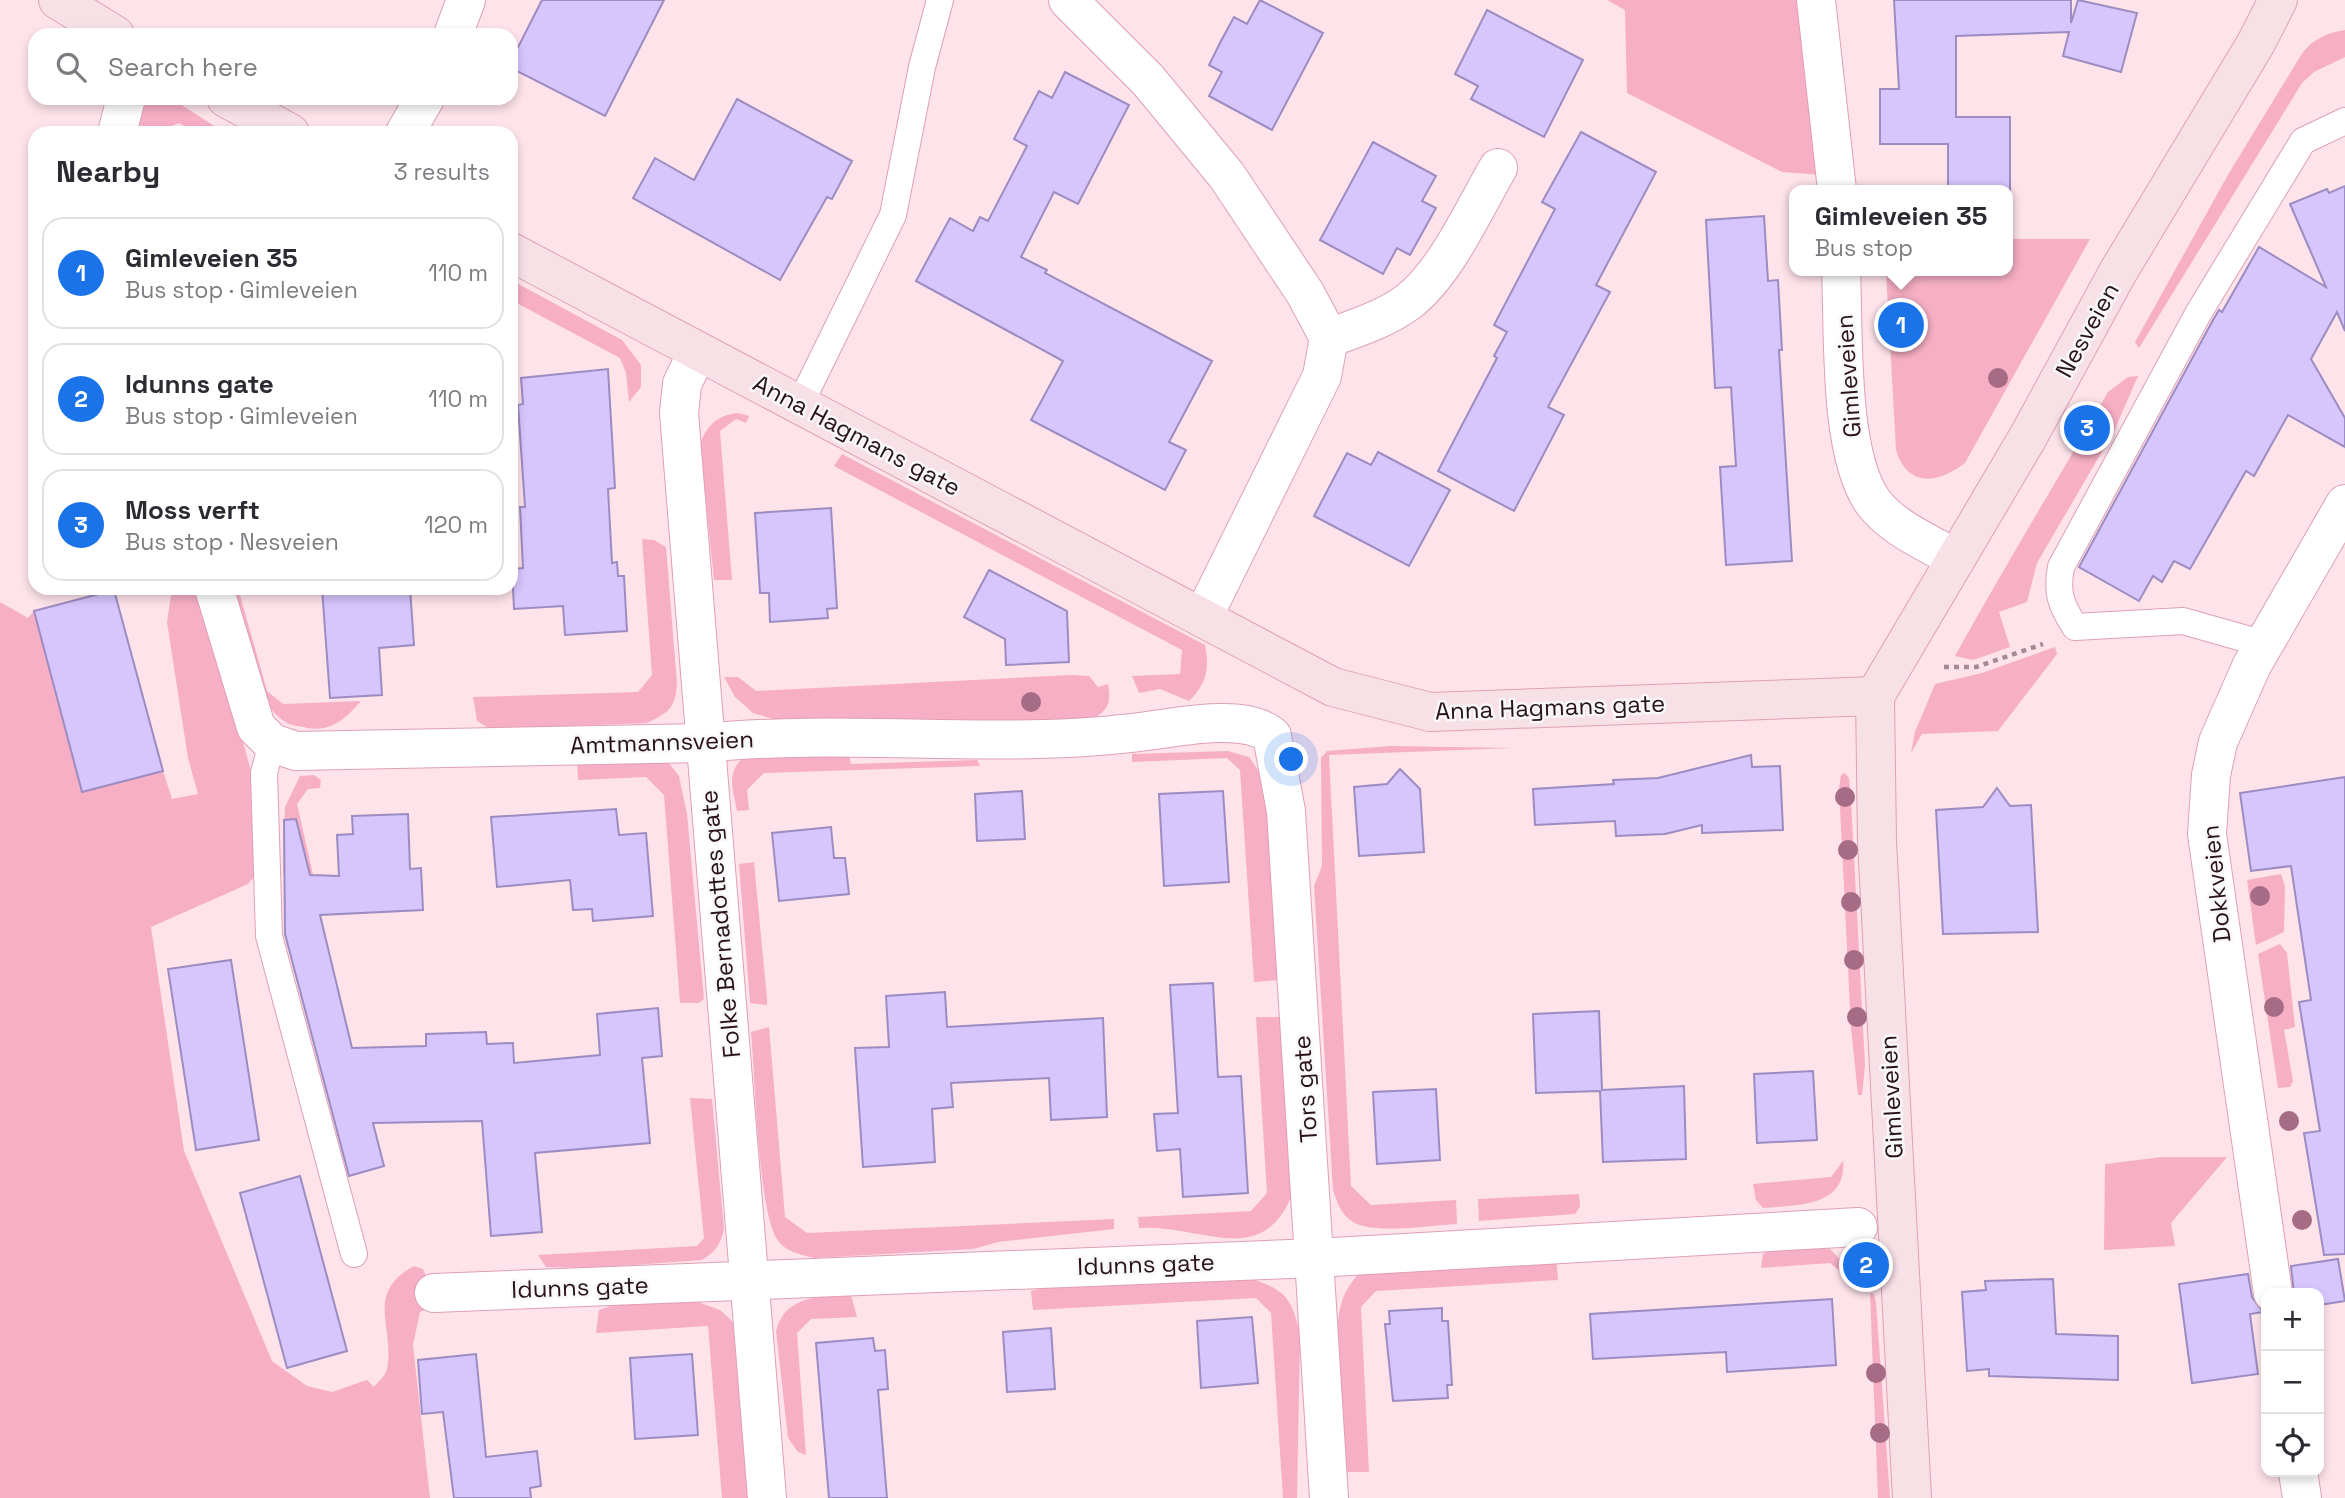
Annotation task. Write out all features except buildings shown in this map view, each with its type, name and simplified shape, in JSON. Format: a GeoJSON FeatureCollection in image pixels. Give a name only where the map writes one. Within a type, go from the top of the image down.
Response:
{"type":"FeatureCollection","features":[{"type":"Feature","properties":{"kind":"street"},"geometry":{"type":"LineString","coordinates":[[58,0],[104,28]]}},
{"type":"Feature","properties":{"kind":"street"},"geometry":{"type":"LineString","coordinates":[[456,28],[466,0]]}},
{"type":"Feature","properties":{"kind":"street"},"geometry":{"type":"LineString","coordinates":[[1068,0],[1148,80],[1227,176],[1305,293],[1329,338],[1322,376],[1203,617]]}},
{"type":"Feature","properties":{"kind":"street"},"geometry":{"type":"LineString","coordinates":[[1816,0],[1836,185]]}},
{"type":"Feature","properties":{"kind":"street","name":"Nesveien"},"geometry":{"type":"LineString","coordinates":[[1875,696],[2028,437],[2118,272],[2256,43],[2278,0]]}},
{"type":"Feature","properties":{"kind":"street"},"geometry":{"type":"LineString","coordinates":[[119,126],[124,105]]}},
{"type":"Feature","properties":{"kind":"street"},"geometry":{"type":"LineString","coordinates":[[239,105],[277,126]]}},
{"type":"Feature","properties":{"kind":"street"},"geometry":{"type":"LineString","coordinates":[[409,126],[421,105]]}},
{"type":"Feature","properties":{"kind":"street"},"geometry":{"type":"LineString","coordinates":[[1329,338],[1391,313],[1410,301],[1439,266],[1498,168]]}},
{"type":"Feature","properties":{"kind":"street","name":"Anna Hagmans gate"},"geometry":{"type":"LineString","coordinates":[[518,256],[697,353],[800,404],[1333,687],[1430,712],[1875,696]]}},
{"type":"Feature","properties":{"kind":"street","name":"Gimleveien"},"geometry":{"type":"LineString","coordinates":[[1841,276],[1850,438],[1858,466],[1873,502],[1899,525],[1956,559]]}},
{"type":"Feature","properties":{"kind":"street","name":"Folke Bernadottes gate"},"geometry":{"type":"LineString","coordinates":[[697,353],[682,384],[679,413],[766,1498]]}},
{"type":"Feature","properties":{"kind":"street","name":"Dokkveien"},"geometry":{"type":"LineString","coordinates":[[2272,1288],[2207,834],[2211,775],[2218,742],[2264,644],[2345,504]]}},
{"type":"Feature","properties":{"kind":"street"},"geometry":{"type":"LineString","coordinates":[[216,595],[246,701],[256,727],[272,743]]}},
{"type":"Feature","properties":{"kind":"street","name":"Gimleveien"},"geometry":{"type":"LineString","coordinates":[[1875,696],[1877,842],[1912,1498]]}},
{"type":"Feature","properties":{"kind":"street","name":"Amtmannsveien"},"geometry":{"type":"LineString","coordinates":[[272,743],[296,751],[705,743],[750,739],[963,737],[1041,740],[1097,738],[1220,724]]}},
{"type":"Feature","properties":{"kind":"street","name":"Tors gate"},"geometry":{"type":"LineString","coordinates":[[1220,724],[1262,728],[1272,736],[1280,768],[1287,825],[1329,1498]]}},
{"type":"Feature","properties":{"kind":"street","name":"Idunns gate"},"geometry":{"type":"LineString","coordinates":[[434,1293],[1316,1258],[1858,1227]]}},
{"type":"Feature","properties":{"kind":"street"},"geometry":{"type":"LineString","coordinates":[[2299,1477],[2302,1498]]}},
{"type":"Feature","properties":{"kind":"lane"},"geometry":{"type":"LineString","coordinates":[[800,404],[893,215],[922,67],[940,0]]}},
{"type":"Feature","properties":{"kind":"lane"},"geometry":{"type":"LineString","coordinates":[[2264,644],[2223,630],[2183,621],[2075,627],[2061,605],[2057,589],[2061,567],[2199,312],[2303,141],[2345,121]]}},
{"type":"Feature","properties":{"kind":"lane"},"geometry":{"type":"LineString","coordinates":[[272,743],[264,773],[269,936],[354,1255]]}},
{"type":"Feature","properties":{"kind":"path"},"geometry":{"type":"LineString","coordinates":[[1937,667],[1976,667],[2049,642],[2075,627]]}},
{"type":"Feature","properties":{"kind":"shaded area"},"geometry":{"type":"Polygon","coordinates":[[[1607,0],[1816,0],[1836,176],[1782,172],[1627,93],[1625,10],[1607,0]]]}},
{"type":"Feature","properties":{"kind":"shaded area"},"geometry":{"type":"Polygon","coordinates":[[[2345,30],[2345,57],[2314,72],[2302,83],[2139,348],[2135,342],[2229,173],[2303,52],[2322,37],[2345,30]]]}},
{"type":"Feature","properties":{"kind":"shaded area"},"geometry":{"type":"Polygon","coordinates":[[[145,105],[182,105],[214,126],[185,126],[179,123],[172,126],[133,126],[135,117],[145,105]]]}},
{"type":"Feature","properties":{"kind":"shaded area"},"geometry":{"type":"Polygon","coordinates":[[[2013,239],[2090,239],[1965,463],[1945,475],[1925,479],[1908,471],[1901,463],[1896,450],[1886,276],[2013,276],[2013,239]]]}},
{"type":"Feature","properties":{"kind":"shaded area"},"geometry":{"type":"Polygon","coordinates":[[[518,284],[622,340],[641,365],[641,387],[629,402],[626,373],[620,358],[518,304],[518,284]]]}},
{"type":"Feature","properties":{"kind":"shaded area"},"geometry":{"type":"Polygon","coordinates":[[[2138,376],[2114,431],[2037,563],[2027,602],[1999,612],[2010,647],[1973,660],[1955,656],[2108,392],[2128,377],[2138,376]]]}},
{"type":"Feature","properties":{"kind":"shaded area"},"geometry":{"type":"Polygon","coordinates":[[[738,413],[749,416],[746,423],[736,419],[720,431],[732,580],[714,580],[700,443],[714,422],[724,416],[738,413]]]}},
{"type":"Feature","properties":{"kind":"shaded area"},"geometry":{"type":"Polygon","coordinates":[[[842,454],[1205,645],[1207,669],[1199,689],[1189,701],[1160,689],[1139,693],[1132,676],[1180,674],[1182,650],[834,466],[842,454]]]}},
{"type":"Feature","properties":{"kind":"shaded area"},"geometry":{"type":"Polygon","coordinates":[[[642,539],[654,540],[666,547],[677,684],[675,699],[670,709],[647,723],[490,729],[477,721],[473,697],[638,692],[652,675],[642,539]]]}},
{"type":"Feature","properties":{"kind":"shaded area"},"geometry":{"type":"Polygon","coordinates":[[[171,595],[202,595],[253,778],[251,804],[257,859],[256,875],[248,884],[151,927],[184,1151],[272,1361],[307,1386],[332,1392],[367,1380],[374,1387],[387,1369],[385,1312],[390,1288],[399,1276],[414,1266],[423,1269],[430,1285],[430,1307],[420,1312],[413,1345],[430,1498],[0,1498],[0,602],[28,618],[34,611],[82,792],[163,771],[172,799],[198,794],[188,758],[167,622],[171,595]]]}},
{"type":"Feature","properties":{"kind":"shaded area"},"geometry":{"type":"Polygon","coordinates":[[[230,595],[240,595],[267,691],[283,704],[361,701],[343,719],[331,726],[316,729],[291,725],[274,713],[264,699],[242,642],[230,595]]]}},
{"type":"Feature","properties":{"kind":"shaded area"},"geometry":{"type":"Polygon","coordinates":[[[2055,647],[2057,654],[1998,731],[1922,734],[1911,753],[1915,732],[1935,684],[1982,673],[2055,647]]]}},
{"type":"Feature","properties":{"kind":"shaded area"},"geometry":{"type":"Polygon","coordinates":[[[1089,676],[1098,687],[1108,684],[1107,707],[1089,721],[837,723],[773,719],[753,713],[735,697],[724,677],[738,677],[756,691],[1089,676]]]}},
{"type":"Feature","properties":{"kind":"shaded area"},"geometry":{"type":"Polygon","coordinates":[[[1390,746],[1512,748],[1329,755],[1351,1186],[1371,1205],[1456,1200],[1457,1224],[1389,1229],[1353,1222],[1340,1208],[1333,1190],[1314,886],[1322,866],[1321,758],[1327,751],[1390,746]]]}},
{"type":"Feature","properties":{"kind":"shaded area"},"geometry":{"type":"Polygon","coordinates":[[[1228,751],[1249,757],[1260,773],[1267,814],[1280,980],[1254,982],[1240,770],[1227,758],[1132,762],[1132,754],[1228,751]]]}},
{"type":"Feature","properties":{"kind":"shaded area"},"geometry":{"type":"Polygon","coordinates":[[[849,755],[851,764],[977,760],[980,766],[764,773],[747,790],[749,810],[737,811],[733,776],[743,758],[849,755]]]}},
{"type":"Feature","properties":{"kind":"shaded area"},"geometry":{"type":"Polygon","coordinates":[[[577,762],[668,762],[679,776],[687,814],[704,999],[699,1003],[680,1003],[664,795],[646,777],[578,780],[577,762]]]}},
{"type":"Feature","properties":{"kind":"shaded area"},"geometry":{"type":"Polygon","coordinates":[[[1845,773],[1849,778],[1851,801],[1865,1065],[1862,1095],[1858,1095],[1851,1028],[1839,788],[1841,775],[1845,773]]]}},
{"type":"Feature","properties":{"kind":"shaded area"},"geometry":{"type":"Polygon","coordinates":[[[314,775],[321,780],[320,788],[308,789],[297,804],[313,875],[283,874],[285,807],[300,776],[314,775]]]}},
{"type":"Feature","properties":{"kind":"shaded area"},"geometry":{"type":"Polygon","coordinates":[[[754,862],[767,1005],[750,1003],[739,864],[754,862]]]}},
{"type":"Feature","properties":{"kind":"shaded area"},"geometry":{"type":"Polygon","coordinates":[[[2281,874],[2285,886],[2284,932],[2256,945],[2247,880],[2281,874]]]}},
{"type":"Feature","properties":{"kind":"shaded area"},"geometry":{"type":"Polygon","coordinates":[[[2280,944],[2287,953],[2295,1027],[2284,1030],[2293,1081],[2290,1087],[2278,1088],[2258,954],[2280,944]]]}},
{"type":"Feature","properties":{"kind":"shaded area"},"geometry":{"type":"Polygon","coordinates":[[[1256,1017],[1281,1017],[1294,1190],[1281,1215],[1266,1230],[1248,1237],[1228,1238],[1162,1228],[1139,1228],[1138,1217],[1251,1211],[1267,1193],[1256,1017]]]}},
{"type":"Feature","properties":{"kind":"shaded area"},"geometry":{"type":"Polygon","coordinates":[[[769,1027],[785,1217],[807,1233],[1114,1219],[1114,1229],[998,1242],[973,1249],[814,1258],[789,1250],[777,1239],[771,1223],[765,1200],[758,1140],[751,1032],[769,1027]]]}},
{"type":"Feature","properties":{"kind":"shaded area"},"geometry":{"type":"Polygon","coordinates":[[[690,1098],[712,1099],[724,1229],[714,1251],[702,1260],[593,1268],[546,1267],[538,1255],[697,1246],[704,1238],[690,1098]]]}},
{"type":"Feature","properties":{"kind":"shaded area"},"geometry":{"type":"Polygon","coordinates":[[[2162,1157],[2227,1157],[2171,1223],[2175,1246],[2104,1250],[2105,1164],[2162,1157]]]}},
{"type":"Feature","properties":{"kind":"shaded area"},"geometry":{"type":"Polygon","coordinates":[[[1843,1161],[1842,1176],[1837,1187],[1817,1201],[1763,1208],[1756,1200],[1753,1184],[1831,1177],[1843,1161]]]}},
{"type":"Feature","properties":{"kind":"shaded area"},"geometry":{"type":"Polygon","coordinates":[[[1579,1194],[1580,1207],[1575,1214],[1479,1221],[1478,1199],[1579,1194]]]}},
{"type":"Feature","properties":{"kind":"shaded area"},"geometry":{"type":"Polygon","coordinates":[[[1774,1249],[1830,1249],[1848,1268],[1849,1278],[1830,1263],[1761,1268],[1763,1254],[1774,1249]]]}},
{"type":"Feature","properties":{"kind":"shaded area"},"geometry":{"type":"Polygon","coordinates":[[[1550,1260],[1557,1265],[1558,1280],[1376,1291],[1361,1307],[1369,1472],[1346,1472],[1338,1362],[1338,1320],[1344,1296],[1359,1273],[1550,1260]]]}},
{"type":"Feature","properties":{"kind":"shaded area"},"geometry":{"type":"Polygon","coordinates":[[[1243,1276],[1283,1294],[1297,1321],[1300,1335],[1297,1498],[1283,1498],[1271,1313],[1256,1298],[1033,1310],[1031,1291],[1060,1284],[1243,1276]]]}},
{"type":"Feature","properties":{"kind":"shaded area"},"geometry":{"type":"Polygon","coordinates":[[[1870,1293],[1874,1294],[1876,1303],[1890,1498],[1878,1498],[1870,1293]]]}},
{"type":"Feature","properties":{"kind":"shaded area"},"geometry":{"type":"Polygon","coordinates":[[[851,1295],[857,1317],[811,1319],[797,1333],[806,1455],[798,1452],[788,1438],[776,1331],[781,1319],[796,1304],[816,1298],[851,1295]]]}},
{"type":"Feature","properties":{"kind":"shaded area"},"geometry":{"type":"Polygon","coordinates":[[[690,1299],[720,1310],[733,1322],[748,1498],[722,1498],[708,1326],[596,1333],[599,1310],[620,1303],[690,1299]]]}},
{"type":"Feature","properties":{"kind":"place","name":"Gimleveien 35"},"geometry":{"type":"Point","coordinates":[1901,325]}},
{"type":"Feature","properties":{"kind":"place","name":"Moss verft"},"geometry":{"type":"Point","coordinates":[2087,428]}},
{"type":"Feature","properties":{"kind":"place","name":"Idunns gate"},"geometry":{"type":"Point","coordinates":[1866,1265]}}]}
